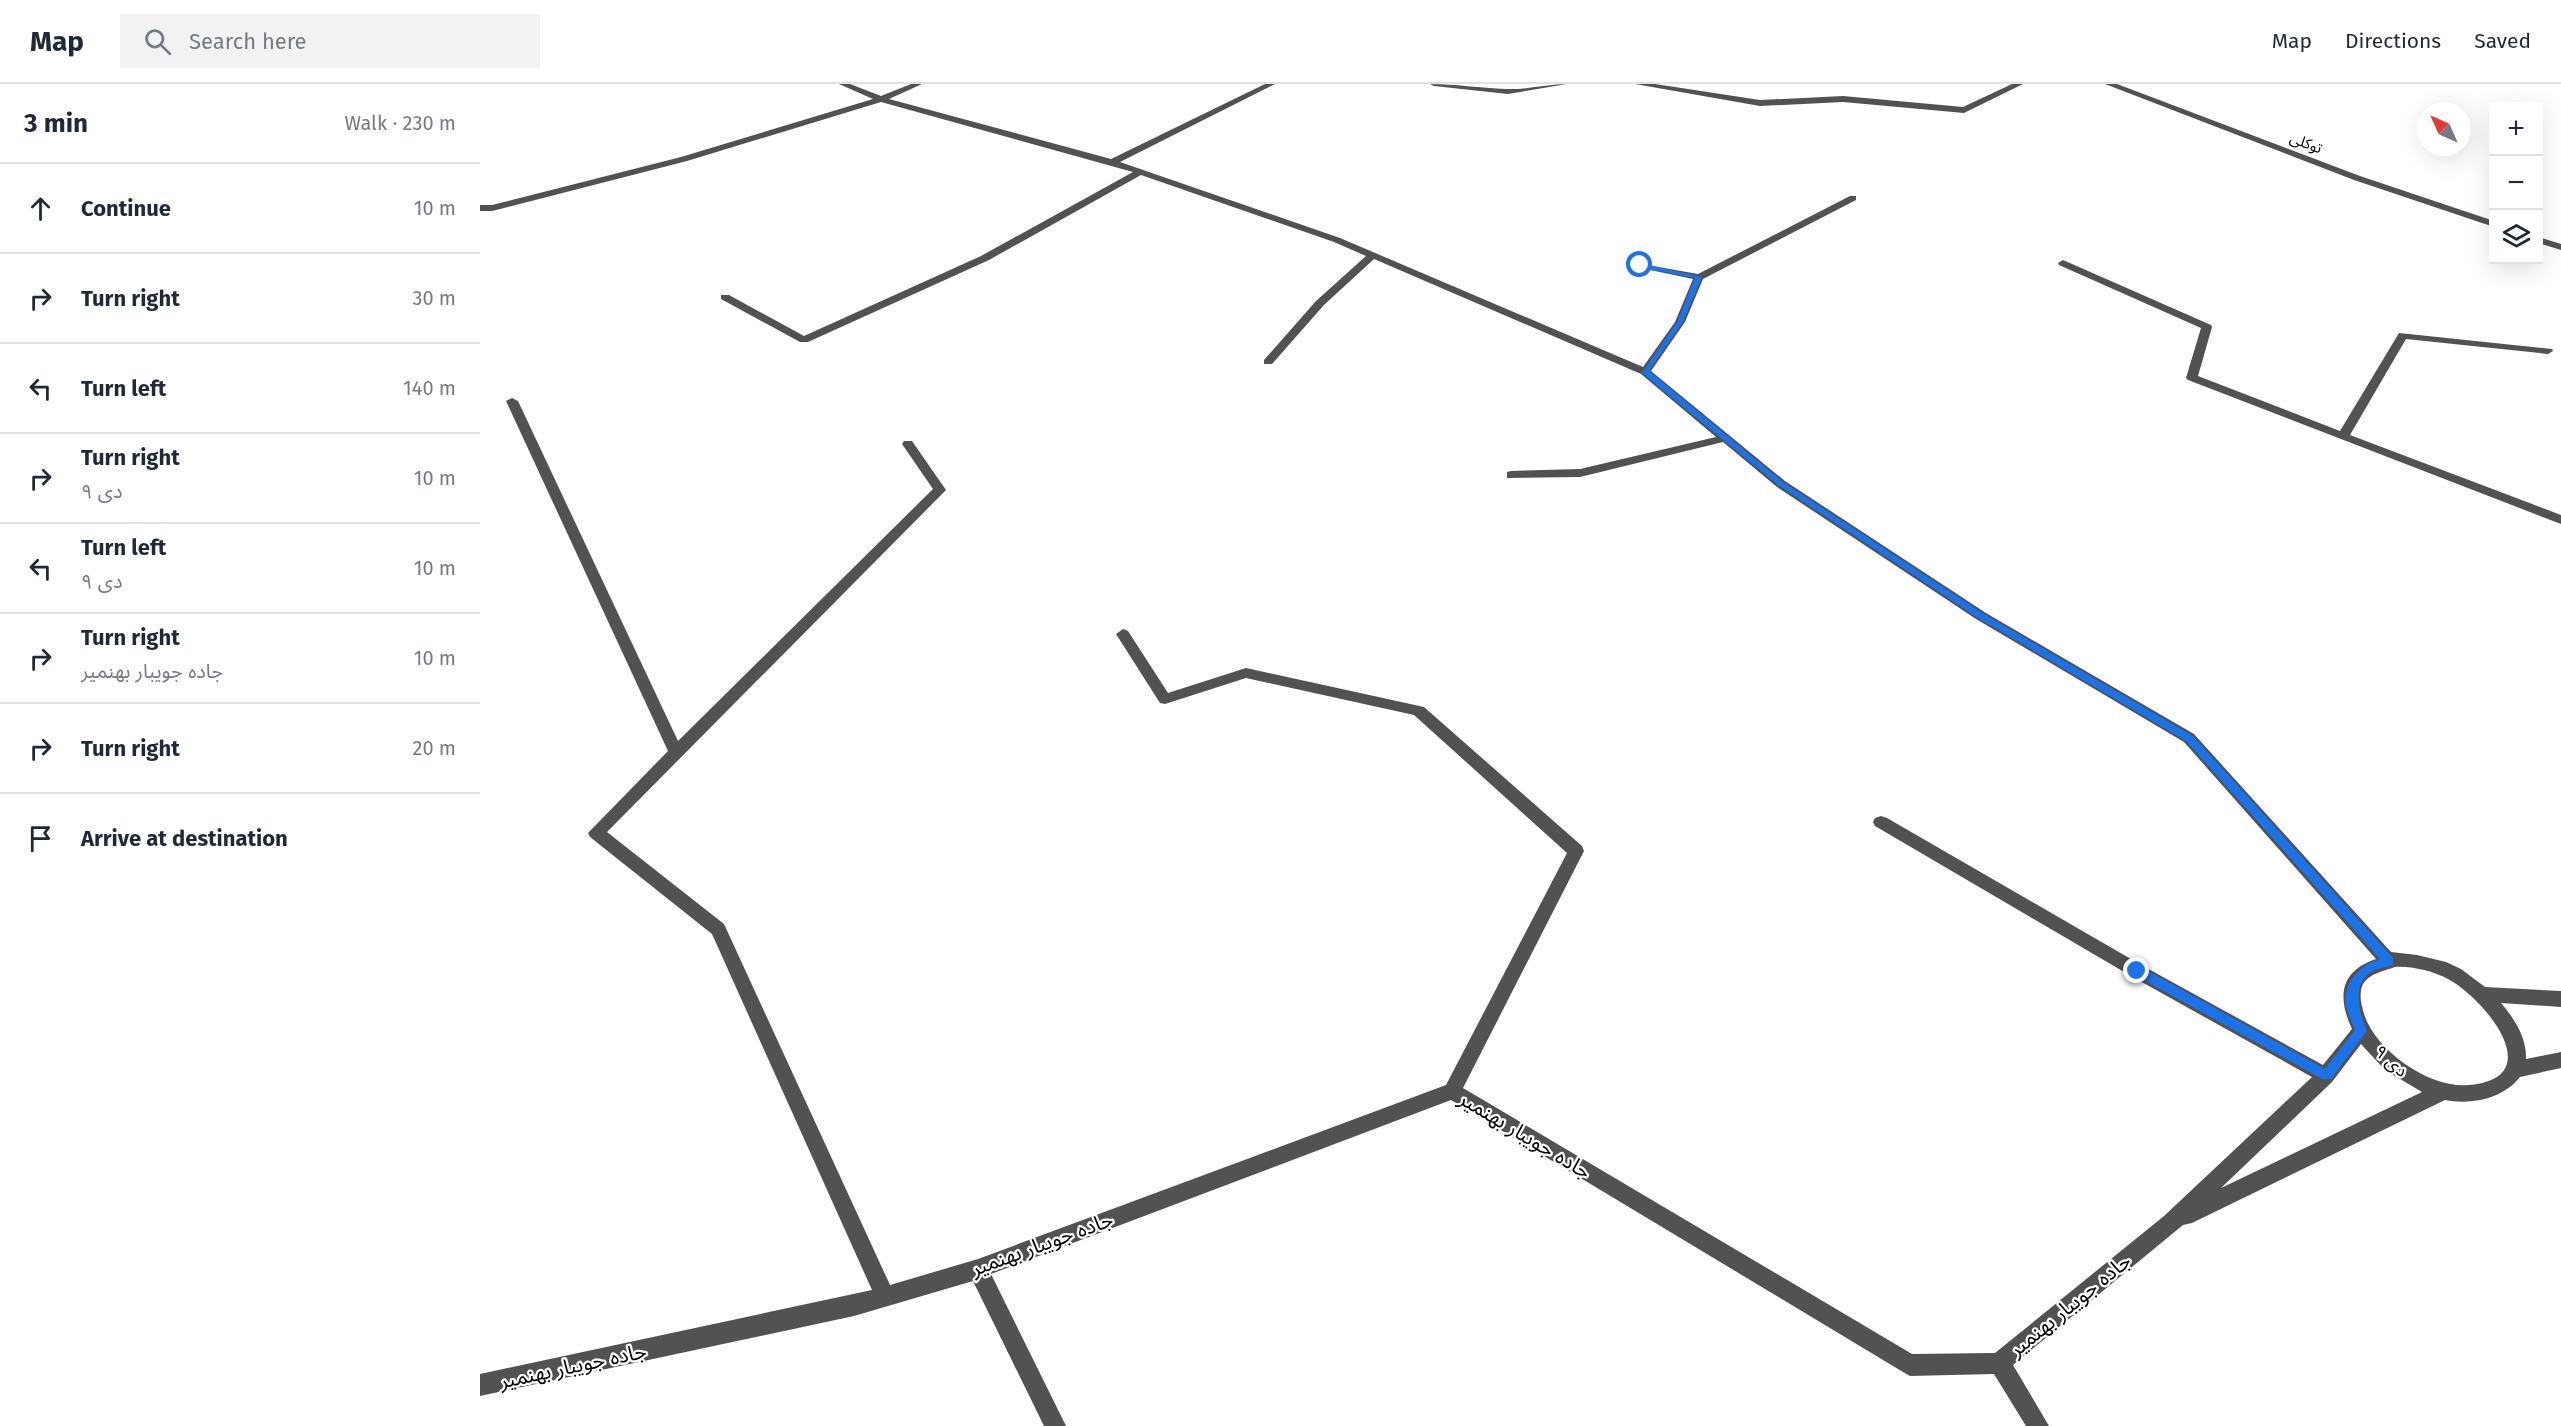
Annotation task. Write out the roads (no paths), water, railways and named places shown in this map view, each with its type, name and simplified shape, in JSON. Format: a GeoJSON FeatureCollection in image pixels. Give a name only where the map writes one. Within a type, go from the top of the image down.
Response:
{"type":"FeatureCollection","features":[{"type":"Feature","properties":{"kind":"street"},"geometry":{"type":"LineString","coordinates":[[843,84],[881,99],[1112,162],[1337,240],[1645,372],[1780,484],[1981,616],[2189,738],[2389,962]]}},
{"type":"Feature","properties":{"kind":"street"},"geometry":{"type":"LineString","coordinates":[[480,208],[492,208],[684,159],[881,99],[918,84]]}},
{"type":"Feature","properties":{"kind":"street"},"geometry":{"type":"LineString","coordinates":[[1112,162],[1271,84]]}},
{"type":"Feature","properties":{"kind":"street"},"geometry":{"type":"LineString","coordinates":[[1434,84],[1508,92],[1563,84]]}},
{"type":"Feature","properties":{"kind":"street"},"geometry":{"type":"LineString","coordinates":[[1639,84],[1760,103],[1843,99],[1964,110],[2019,84]]}},
{"type":"Feature","properties":{"kind":"street","name":"توکلی"},"geometry":{"type":"LineString","coordinates":[[2109,84],[2357,178],[2489,223]]}},
{"type":"Feature","properties":{"kind":"street"},"geometry":{"type":"LineString","coordinates":[[725,297],[804,340],[985,258],[1140,172]]}},
{"type":"Feature","properties":{"kind":"street"},"geometry":{"type":"LineString","coordinates":[[1640,265],[1699,277],[1853,198]]}},
{"type":"Feature","properties":{"kind":"street"},"geometry":{"type":"LineString","coordinates":[[2543,242],[2561,247]]}},
{"type":"Feature","properties":{"kind":"street"},"geometry":{"type":"LineString","coordinates":[[1268,362],[1320,303],[1373,255]]}},
{"type":"Feature","properties":{"kind":"street"},"geometry":{"type":"LineString","coordinates":[[2063,263],[2207,327],[2192,378],[2561,520]]}},
{"type":"Feature","properties":{"kind":"street"},"geometry":{"type":"LineString","coordinates":[[1645,372],[1680,322],[1699,277]]}},
{"type":"Feature","properties":{"kind":"street"},"geometry":{"type":"LineString","coordinates":[[2343,436],[2403,334],[2548,351]]}},
{"type":"Feature","properties":{"kind":"street"},"geometry":{"type":"LineString","coordinates":[[512,401],[676,752]]}},
{"type":"Feature","properties":{"kind":"street"},"geometry":{"type":"LineString","coordinates":[[1511,475],[1580,473],[1725,438]]}},
{"type":"Feature","properties":{"kind":"street"},"geometry":{"type":"LineString","coordinates":[[885,1297],[718,928],[596,833],[940,490],[908,444]]}},
{"type":"Feature","properties":{"kind":"street"},"geometry":{"type":"LineString","coordinates":[[1124,634],[1165,699],[1246,673],[1419,711],[1576,851],[1452,1091]]}},
{"type":"Feature","properties":{"kind":"street"},"geometry":{"type":"LineString","coordinates":[[1881,822],[2137,971],[2326,1076]]}},
{"type":"Feature","properties":{"kind":"street","name":"۹ دی"},"geometry":{"type":"LineString","coordinates":[[2393,960],[2422,962],[2455,974],[2483,994],[2505,1018],[2517,1045],[2516,1069],[2502,1086],[2476,1094],[2444,1091],[2404,1073],[2382,1057],[2361,1031],[2352,1005],[2355,983],[2370,967],[2393,960]]}},
{"type":"Feature","properties":{"kind":"street"},"geometry":{"type":"LineString","coordinates":[[2483,994],[2561,999]]}},
{"type":"Feature","properties":{"kind":"street","name":"جاده جویبار بهنمیر"},"geometry":{"type":"LineString","coordinates":[[480,1385],[854,1306],[978,1269],[1452,1091],[1910,1365],[1999,1363],[2171,1223],[2326,1076],[2361,1031]]}},
{"type":"Feature","properties":{"kind":"street"},"geometry":{"type":"LineString","coordinates":[[2516,1069],[2561,1060]]}},
{"type":"Feature","properties":{"kind":"street"},"geometry":{"type":"LineString","coordinates":[[2171,1223],[2444,1091]]}},
{"type":"Feature","properties":{"kind":"street"},"geometry":{"type":"LineString","coordinates":[[978,1269],[1055,1426]]}},
{"type":"Feature","properties":{"kind":"street"},"geometry":{"type":"LineString","coordinates":[[1999,1363],[2038,1426]]}}]}
